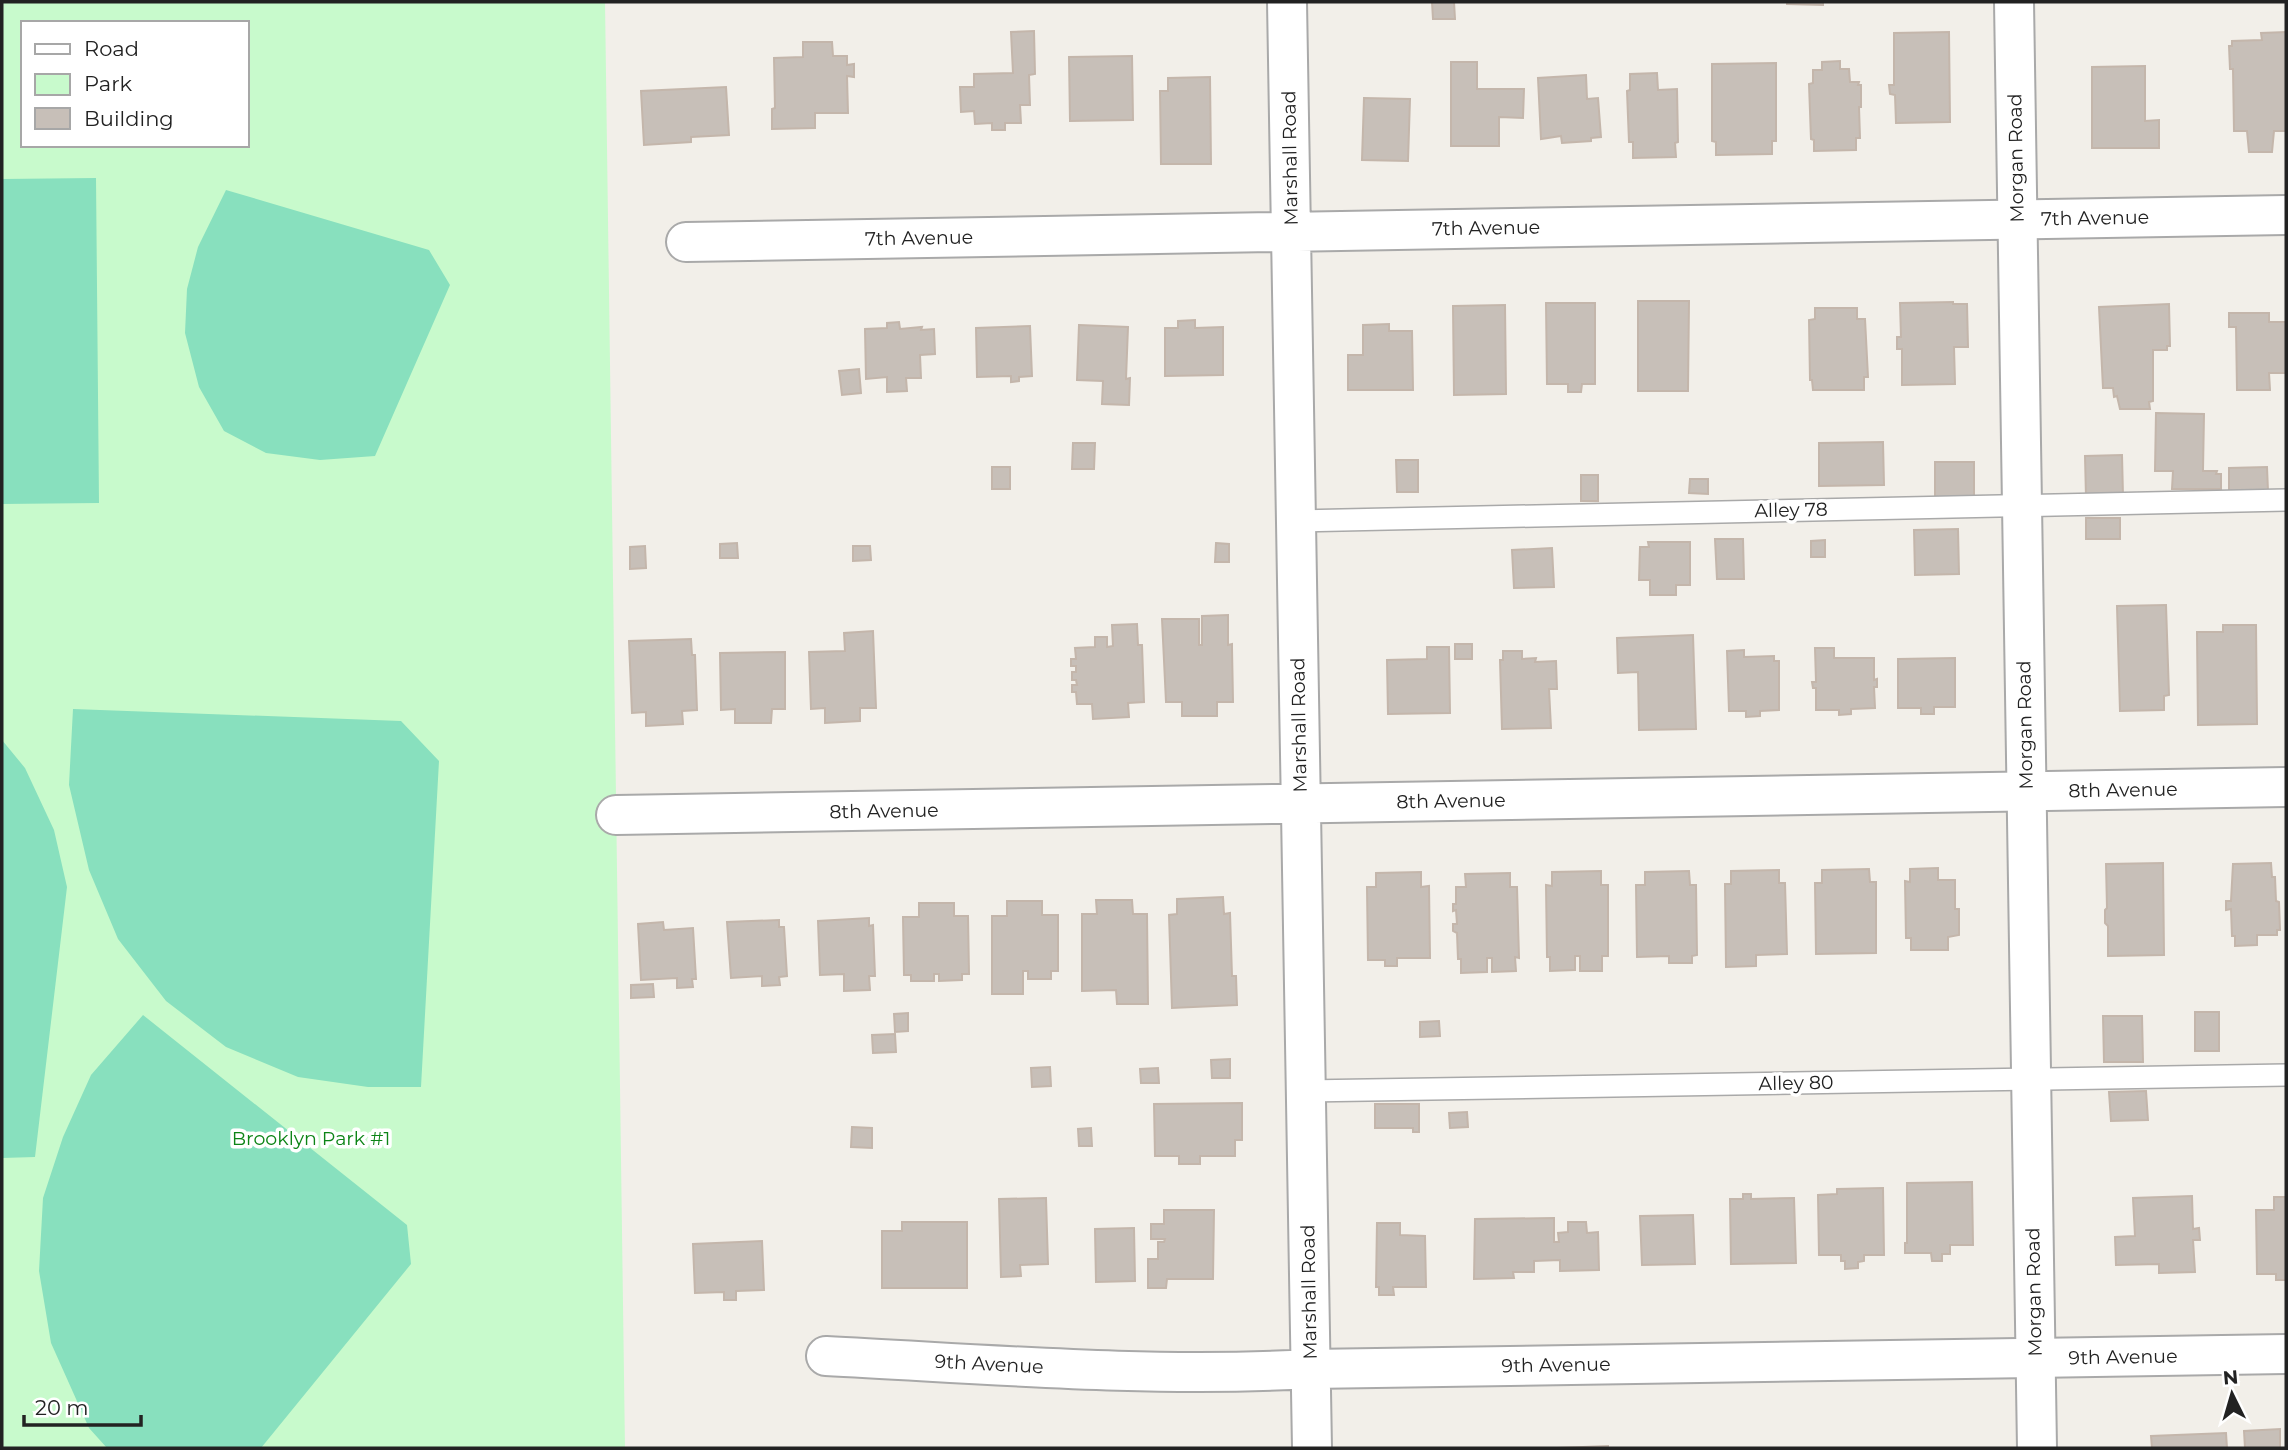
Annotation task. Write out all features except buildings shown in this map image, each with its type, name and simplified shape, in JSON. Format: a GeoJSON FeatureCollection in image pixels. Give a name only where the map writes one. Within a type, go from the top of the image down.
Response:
{"type":"FeatureCollection","features":[{"type":"Feature","properties":{"kind":"street","name":"Marshall Road"},"geometry":{"type":"LineString","coordinates":[[1287,2],[1312,1448]]}},
{"type":"Feature","properties":{"kind":"street","name":"Morgan Road"},"geometry":{"type":"LineString","coordinates":[[2014,2],[2037,1448]]}},
{"type":"Feature","properties":{"kind":"street","name":"7th Avenue"},"geometry":{"type":"LineString","coordinates":[[686,242],[2286,215]]}},
{"type":"Feature","properties":{"kind":"street","name":"8th Avenue"},"geometry":{"type":"LineString","coordinates":[[616,815],[2286,787]]}},
{"type":"Feature","properties":{"kind":"street","name":"9th Avenue"},"geometry":{"type":"LineString","coordinates":[[826,1356],[1161,1373],[1234,1373],[1310,1368],[2286,1354]]}},
{"type":"Feature","properties":{"kind":"lane","name":"Alley 78"},"geometry":{"type":"LineString","coordinates":[[1296,521],[2286,500]]}},
{"type":"Feature","properties":{"kind":"lane","name":"Alley 80"},"geometry":{"type":"LineString","coordinates":[[1305,1091],[2286,1075]]}},
{"type":"Feature","properties":{"kind":"green space","name":"Brooklyn Park #1"},"geometry":{"type":"Polygon","coordinates":[[[2,2],[605,2],[625,1448],[2,1448],[2,2]]]}},
{"type":"Feature","properties":{"kind":"green space"},"geometry":{"type":"Polygon","coordinates":[[[96,178],[99,503],[2,504],[2,179],[96,178]]]}},
{"type":"Feature","properties":{"kind":"green space"},"geometry":{"type":"Polygon","coordinates":[[[226,190],[429,250],[450,285],[375,456],[320,460],[266,453],[224,431],[199,387],[185,333],[187,289],[198,247],[226,190]]]}},
{"type":"Feature","properties":{"kind":"green space"},"geometry":{"type":"Polygon","coordinates":[[[73,709],[401,721],[439,761],[421,1087],[368,1087],[298,1077],[226,1047],[166,1001],[118,939],[89,870],[69,785],[73,709]]]}},
{"type":"Feature","properties":{"kind":"green space"},"geometry":{"type":"Polygon","coordinates":[[[2,740],[25,768],[54,830],[67,887],[35,1157],[2,1158],[2,740]]]}},
{"type":"Feature","properties":{"kind":"green space"},"geometry":{"type":"Polygon","coordinates":[[[143,1015],[407,1225],[411,1264],[261,1448],[107,1448],[89,1428],[51,1343],[39,1271],[43,1198],[63,1137],[91,1075],[143,1015]]]}}]}
